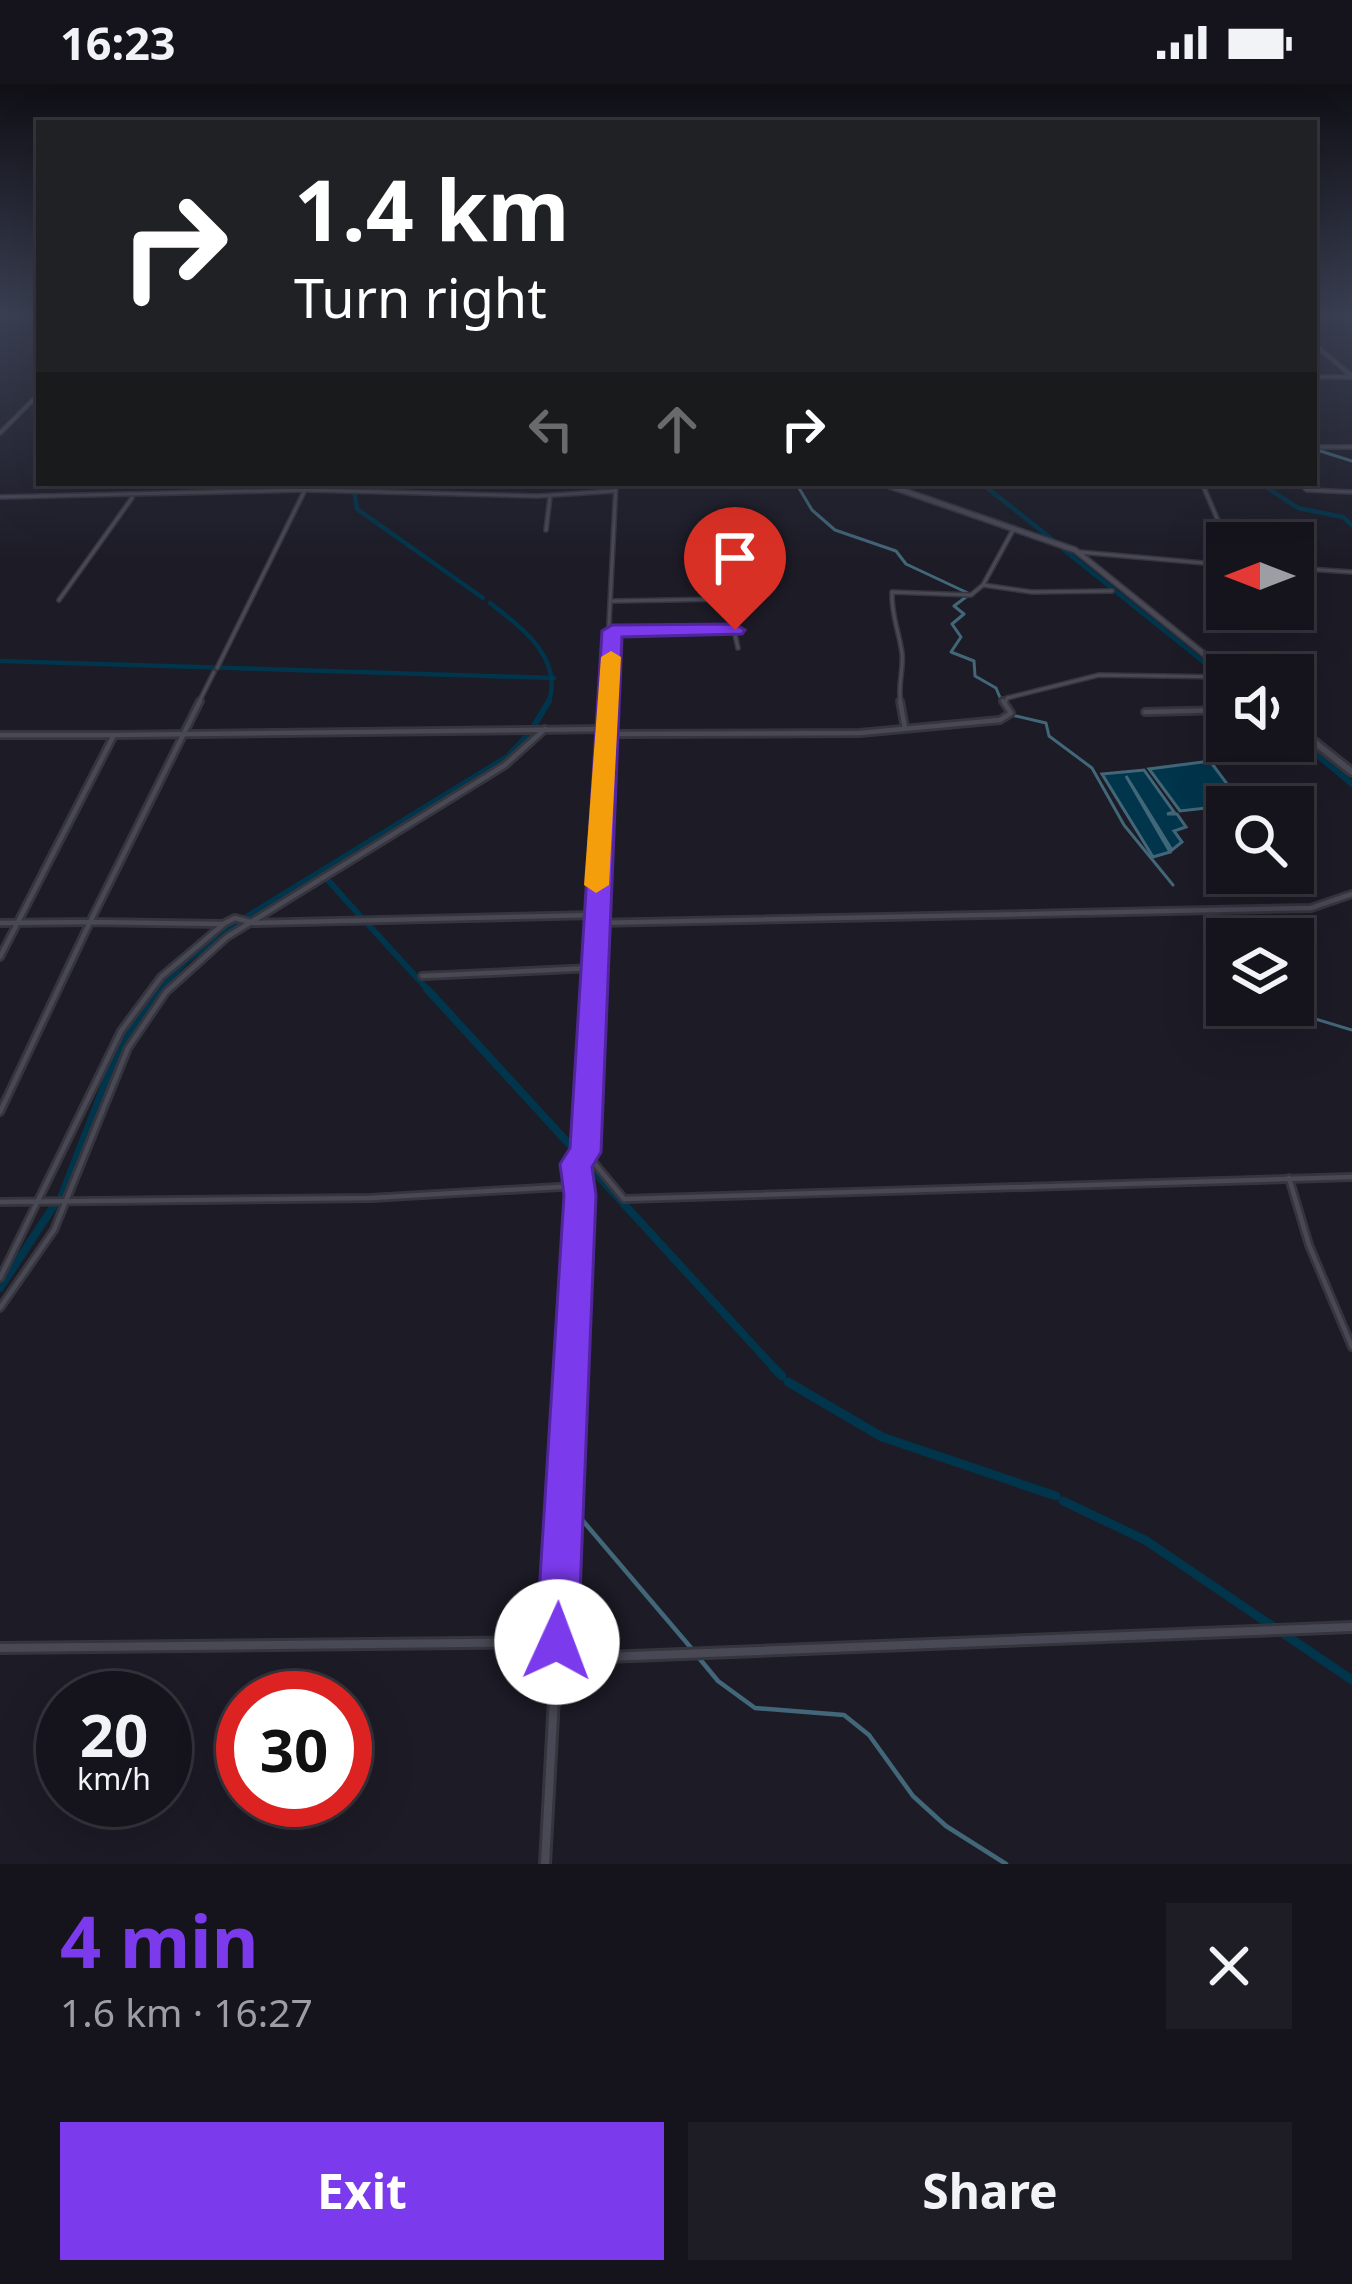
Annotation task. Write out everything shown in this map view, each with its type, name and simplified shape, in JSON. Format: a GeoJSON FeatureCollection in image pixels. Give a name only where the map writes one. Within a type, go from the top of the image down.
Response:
{"type":"FeatureCollection","features":[{"type":"Feature","properties":{"kind":"main road"},"geometry":{"type":"LineString","coordinates":[[889,486],[1046,546],[1079,552],[1206,657]]}},
{"type":"Feature","properties":{"kind":"main road"},"geometry":{"type":"LineString","coordinates":[[1314,742],[1352,772]]}},
{"type":"Feature","properties":{"kind":"street"},"geometry":{"type":"LineString","coordinates":[[0,433],[36,397]]}},
{"type":"Feature","properties":{"kind":"street"},"geometry":{"type":"LineString","coordinates":[[1317,447],[1352,447]]}},
{"type":"Feature","properties":{"kind":"street"},"geometry":{"type":"LineString","coordinates":[[1203,486],[1219,522]]}},
{"type":"Feature","properties":{"kind":"street"},"geometry":{"type":"LineString","coordinates":[[1302,486],[1352,492]]}},
{"type":"Feature","properties":{"kind":"street"},"geometry":{"type":"LineString","coordinates":[[0,497],[352,488],[550,497],[616,487],[583,1154],[575,1164],[579,1217],[545,1864]]}},
{"type":"Feature","properties":{"kind":"street"},"geometry":{"type":"LineString","coordinates":[[0,1112],[305,490]]}},
{"type":"Feature","properties":{"kind":"street"},"geometry":{"type":"LineString","coordinates":[[59,600],[134,496]]}},
{"type":"Feature","properties":{"kind":"street"},"geometry":{"type":"LineString","coordinates":[[545,530],[550,497]]}},
{"type":"Feature","properties":{"kind":"street"},"geometry":{"type":"LineString","coordinates":[[905,728],[896,679],[904,658],[891,614],[892,592],[968,594],[983,585],[1014,530]]}},
{"type":"Feature","properties":{"kind":"street"},"geometry":{"type":"LineString","coordinates":[[1079,552],[1206,563]]}},
{"type":"Feature","properties":{"kind":"street"},"geometry":{"type":"LineString","coordinates":[[1314,569],[1352,572]]}},
{"type":"Feature","properties":{"kind":"street"},"geometry":{"type":"LineString","coordinates":[[983,585],[1032,592],[1112,591]]}},
{"type":"Feature","properties":{"kind":"street"},"geometry":{"type":"LineString","coordinates":[[613,601],[727,599],[738,648]]}},
{"type":"Feature","properties":{"kind":"street"},"geometry":{"type":"LineString","coordinates":[[612,631],[735,630]]}},
{"type":"Feature","properties":{"kind":"street"},"geometry":{"type":"LineString","coordinates":[[0,735],[905,728],[1010,715],[1003,700],[1007,698],[1099,674],[1206,676]]}},
{"type":"Feature","properties":{"kind":"street"},"geometry":{"type":"LineString","coordinates":[[1145,712],[1206,711]]}},
{"type":"Feature","properties":{"kind":"street"},"geometry":{"type":"LineString","coordinates":[[0,1308],[68,1200],[110,1091],[144,1020],[200,958],[247,921],[505,765],[543,729]]}},
{"type":"Feature","properties":{"kind":"street"},"geometry":{"type":"LineString","coordinates":[[0,957],[114,735]]}},
{"type":"Feature","properties":{"kind":"street"},"geometry":{"type":"LineString","coordinates":[[594,923],[1311,908],[1352,894]]}},
{"type":"Feature","properties":{"kind":"street"},"geometry":{"type":"LineString","coordinates":[[0,923],[595,915]]}},
{"type":"Feature","properties":{"kind":"street"},"geometry":{"type":"LineString","coordinates":[[0,1278],[45,1202],[104,1060],[124,1024],[166,971],[225,923]]}},
{"type":"Feature","properties":{"kind":"street"},"geometry":{"type":"LineString","coordinates":[[422,976],[593,968]]}},
{"type":"Feature","properties":{"kind":"street"},"geometry":{"type":"LineString","coordinates":[[583,1154],[624,1199],[1352,1177]]}},
{"type":"Feature","properties":{"kind":"street"},"geometry":{"type":"LineString","coordinates":[[1289,1178],[1309,1245],[1352,1347]]}},
{"type":"Feature","properties":{"kind":"street"},"geometry":{"type":"LineString","coordinates":[[0,1202],[371,1198],[576,1186]]}},
{"type":"Feature","properties":{"kind":"street"},"geometry":{"type":"LineString","coordinates":[[556,1659],[1352,1627]]}},
{"type":"Feature","properties":{"kind":"street"},"geometry":{"type":"LineString","coordinates":[[0,1648],[557,1642]]}},
{"type":"Feature","properties":{"kind":"water"},"geometry":{"type":"Polygon","coordinates":[[[1211,762],[1229,786],[1206,786],[1206,808],[1180,811],[1149,769],[1211,762]]]}},
{"type":"Feature","properties":{"kind":"water"},"geometry":{"type":"Polygon","coordinates":[[[1144,770],[1174,812],[1167,814],[1177,814],[1186,827],[1174,831],[1182,842],[1172,850],[1126,776],[1170,852],[1153,857],[1102,774],[1144,770]]]}},
{"type":"Feature","properties":{"kind":"waterway"},"geometry":{"type":"LineString","coordinates":[[1317,450],[1352,461]]}},
{"type":"Feature","properties":{"kind":"waterway"},"geometry":{"type":"LineString","coordinates":[[353,486],[357,509],[483,598]]}},
{"type":"Feature","properties":{"kind":"waterway"},"geometry":{"type":"LineString","coordinates":[[592,486],[603,486]]}},
{"type":"Feature","properties":{"kind":"waterway"},"geometry":{"type":"LineString","coordinates":[[798,486],[812,510],[835,530],[896,551],[906,564],[970,594],[954,606],[964,614],[952,624],[961,637],[951,652],[974,661],[975,676],[996,688],[1007,714],[1046,723],[1049,736],[1092,768],[1124,825],[1173,885]]}},
{"type":"Feature","properties":{"kind":"waterway"},"geometry":{"type":"LineString","coordinates":[[985,486],[1058,544]]}},
{"type":"Feature","properties":{"kind":"waterway"},"geometry":{"type":"LineString","coordinates":[[1265,486],[1298,508],[1343,517],[1352,525]]}},
{"type":"Feature","properties":{"kind":"waterway"},"geometry":{"type":"LineString","coordinates":[[1063,549],[1206,664]]}},
{"type":"Feature","properties":{"kind":"waterway"},"geometry":{"type":"LineString","coordinates":[[490,603],[537,646],[551,678]]}},
{"type":"Feature","properties":{"kind":"waterway"},"geometry":{"type":"LineString","coordinates":[[0,661],[551,678]]}},
{"type":"Feature","properties":{"kind":"waterway"},"geometry":{"type":"LineString","coordinates":[[549,702],[551,678]]}},
{"type":"Feature","properties":{"kind":"waterway"},"geometry":{"type":"LineString","coordinates":[[158,992],[186,961],[248,916],[507,757],[529,734],[549,702]]}},
{"type":"Feature","properties":{"kind":"waterway"},"geometry":{"type":"LineString","coordinates":[[1314,752],[1352,784]]}},
{"type":"Feature","properties":{"kind":"waterway"},"geometry":{"type":"LineString","coordinates":[[327,879],[361,917]]}},
{"type":"Feature","properties":{"kind":"waterway"},"geometry":{"type":"LineString","coordinates":[[366,922],[430,992]]}},
{"type":"Feature","properties":{"kind":"waterway"},"geometry":{"type":"LineString","coordinates":[[62,1195],[120,1046],[160,989]]}},
{"type":"Feature","properties":{"kind":"waterway"},"geometry":{"type":"LineString","coordinates":[[427,989],[776,1370]]}},
{"type":"Feature","properties":{"kind":"waterway"},"geometry":{"type":"LineString","coordinates":[[1314,1019],[1352,1030]]}},
{"type":"Feature","properties":{"kind":"waterway"},"geometry":{"type":"LineString","coordinates":[[0,1288],[53,1207]]}},
{"type":"Feature","properties":{"kind":"waterway"},"geometry":{"type":"LineString","coordinates":[[773,1367],[776,1370]]}},
{"type":"Feature","properties":{"kind":"waterway"},"geometry":{"type":"LineString","coordinates":[[776,1370],[782,1376]]}},
{"type":"Feature","properties":{"kind":"waterway"},"geometry":{"type":"LineString","coordinates":[[788,1382],[882,1437],[1056,1496]]}},
{"type":"Feature","properties":{"kind":"waterway"},"geometry":{"type":"LineString","coordinates":[[1063,1501],[1145,1540],[1352,1680]]}},
{"type":"Feature","properties":{"kind":"waterway"},"geometry":{"type":"LineString","coordinates":[[572,1508],[692,1649]]}},
{"type":"Feature","properties":{"kind":"waterway"},"geometry":{"type":"LineString","coordinates":[[699,1658],[718,1681],[755,1708],[844,1715],[869,1735],[913,1796],[946,1826],[1006,1864]]}},
{"type":"Feature","properties":{"kind":"slow traffic"},"geometry":{"type":"LineString","coordinates":[[596,885],[611,657]]}},
{"type":"Feature","properties":{"kind":"route"},"geometry":{"type":"LineString","coordinates":[[557,1642],[580,1195],[575,1164],[585,1152],[612,631],[735,630]]}}]}
